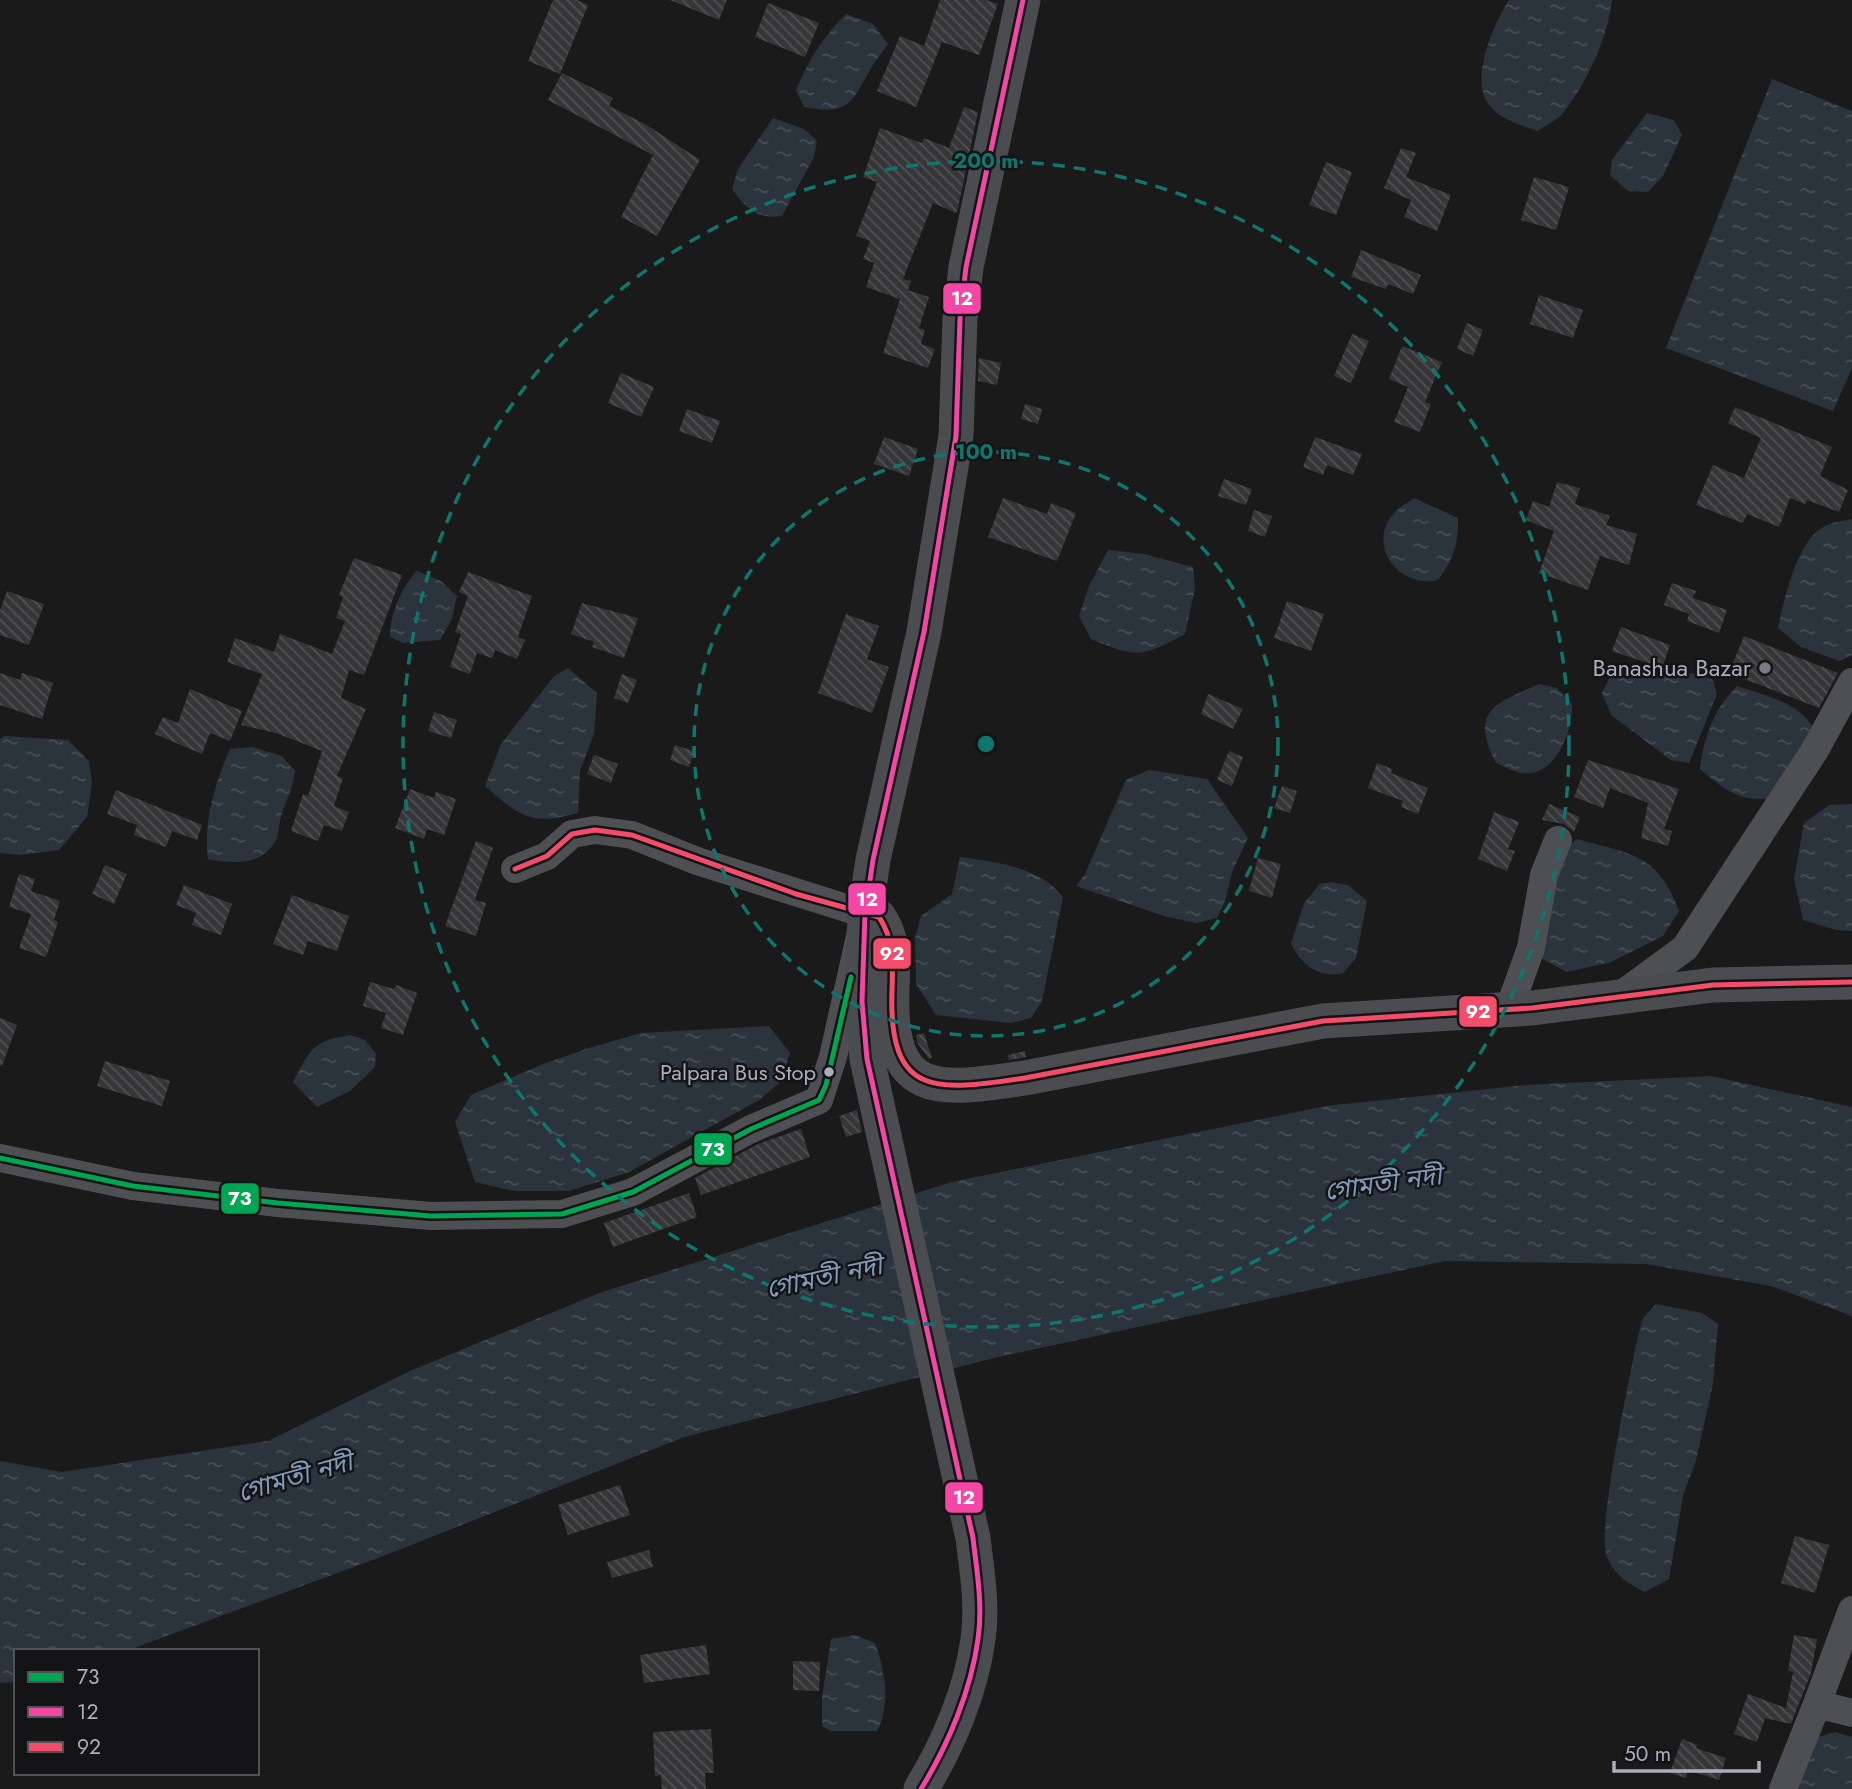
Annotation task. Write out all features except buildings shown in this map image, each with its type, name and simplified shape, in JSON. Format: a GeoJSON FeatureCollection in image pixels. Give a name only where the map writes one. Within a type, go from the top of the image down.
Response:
{"type":"FeatureCollection","features":[{"type":"Feature","properties":{"kind":"main road"},"geometry":{"type":"LineString","coordinates":[[922,1789],[936,1764],[969,1681],[978,1639],[980,1592],[973,1538],[863,1037],[865,914],[873,860],[924,632],[956,436],[960,319],[967,267],[1023,0]]}},
{"type":"Feature","properties":{"kind":"main road"},"geometry":{"type":"LineString","coordinates":[[865,914],[879,916],[886,927],[891,948],[892,1031],[900,1062],[919,1080],[937,1083],[978,1085],[1013,1080],[1323,1021],[1508,1009],[1713,985],[1852,982]]}},
{"type":"Feature","properties":{"kind":"street"},"geometry":{"type":"LineString","coordinates":[[1621,995],[1685,948],[1815,750],[1852,682]]}},
{"type":"Feature","properties":{"kind":"street"},"geometry":{"type":"LineString","coordinates":[[0,1158],[133,1186],[278,1203],[431,1216],[562,1214],[633,1192],[751,1129],[819,1100],[826,1085],[865,914],[746,878],[632,835],[594,830],[572,834],[547,856],[515,869]]}},
{"type":"Feature","properties":{"kind":"street"},"geometry":{"type":"LineString","coordinates":[[1508,1009],[1531,948],[1545,875],[1558,840]]}},
{"type":"Feature","properties":{"kind":"street"},"geometry":{"type":"LineString","coordinates":[[1783,1789],[1852,1610]]}},
{"type":"Feature","properties":{"kind":"street"},"geometry":{"type":"LineString","coordinates":[[1816,1704],[1852,1713]]}},
{"type":"Feature","properties":{"kind":"water"},"geometry":{"type":"Polygon","coordinates":[[[1509,0],[1612,0],[1601,44],[1581,87],[1561,115],[1537,131],[1500,115],[1490,106],[1484,95],[1482,68],[1486,52],[1509,0]]]}},
{"type":"Feature","properties":{"kind":"water"},"geometry":{"type":"Polygon","coordinates":[[[846,14],[873,24],[888,44],[857,93],[845,105],[829,110],[804,107],[796,90],[811,59],[846,14]]]}},
{"type":"Feature","properties":{"kind":"water"},"geometry":{"type":"Polygon","coordinates":[[[1772,79],[1852,111],[1852,368],[1833,411],[1666,348],[1772,79]]]}},
{"type":"Feature","properties":{"kind":"water"},"geometry":{"type":"Polygon","coordinates":[[[1647,113],[1674,120],[1682,135],[1663,176],[1648,192],[1628,191],[1610,175],[1612,160],[1647,113]]]}},
{"type":"Feature","properties":{"kind":"water"},"geometry":{"type":"Polygon","coordinates":[[[773,118],[804,129],[817,141],[814,157],[782,216],[773,217],[753,211],[732,189],[738,169],[773,118]]]}},
{"type":"Feature","properties":{"kind":"water"},"geometry":{"type":"Polygon","coordinates":[[[1414,498],[1458,518],[1454,551],[1438,580],[1410,578],[1390,561],[1385,549],[1383,537],[1387,524],[1396,511],[1414,498]]]}},
{"type":"Feature","properties":{"kind":"water"},"geometry":{"type":"Polygon","coordinates":[[[1852,519],[1852,655],[1840,661],[1801,647],[1778,628],[1793,571],[1807,543],[1825,526],[1852,519]]]}},
{"type":"Feature","properties":{"kind":"water"},"geometry":{"type":"Polygon","coordinates":[[[1108,550],[1144,554],[1193,567],[1195,589],[1185,634],[1158,648],[1139,653],[1119,650],[1091,639],[1079,616],[1089,586],[1108,550]]]}},
{"type":"Feature","properties":{"kind":"water"},"geometry":{"type":"Polygon","coordinates":[[[417,571],[441,581],[457,596],[452,619],[440,640],[403,643],[390,637],[392,619],[401,593],[417,571]]]}},
{"type":"Feature","properties":{"kind":"water"},"geometry":{"type":"Polygon","coordinates":[[[568,668],[597,693],[594,734],[580,771],[578,813],[549,819],[527,816],[485,786],[501,744],[554,676],[568,668]]]}},
{"type":"Feature","properties":{"kind":"water"},"geometry":{"type":"Polygon","coordinates":[[[1614,668],[1653,675],[1689,673],[1713,680],[1717,694],[1689,763],[1671,760],[1611,715],[1602,693],[1614,668]]]}},
{"type":"Feature","properties":{"kind":"water"},"geometry":{"type":"Polygon","coordinates":[[[1539,684],[1557,688],[1572,704],[1572,715],[1566,739],[1553,760],[1534,773],[1522,773],[1496,763],[1488,745],[1486,720],[1499,704],[1539,684]]]}},
{"type":"Feature","properties":{"kind":"water"},"geometry":{"type":"Polygon","coordinates":[[[1737,686],[1791,706],[1808,720],[1815,730],[1777,797],[1754,799],[1735,794],[1700,769],[1711,724],[1722,704],[1737,686]]]}},
{"type":"Feature","properties":{"kind":"water"},"geometry":{"type":"Polygon","coordinates":[[[5,736],[68,740],[89,761],[92,783],[87,817],[59,850],[20,855],[0,853],[0,739],[5,736]]]}},
{"type":"Feature","properties":{"kind":"water"},"geometry":{"type":"Polygon","coordinates":[[[252,747],[282,756],[295,771],[276,840],[263,855],[255,859],[227,862],[208,859],[209,817],[215,789],[230,749],[252,747]]]}},
{"type":"Feature","properties":{"kind":"water"},"geometry":{"type":"Polygon","coordinates":[[[1149,770],[1207,779],[1248,838],[1232,872],[1225,902],[1217,918],[1196,923],[1164,916],[1076,886],[1085,874],[1126,780],[1149,770]]]}},
{"type":"Feature","properties":{"kind":"water"},"geometry":{"type":"Polygon","coordinates":[[[1852,804],[1852,931],[1836,930],[1803,920],[1794,879],[1804,823],[1829,805],[1852,804]]]}},
{"type":"Feature","properties":{"kind":"water"},"geometry":{"type":"Polygon","coordinates":[[[1577,839],[1640,859],[1662,877],[1679,911],[1663,936],[1611,962],[1567,972],[1537,956],[1543,907],[1571,844],[1577,839]]]}},
{"type":"Feature","properties":{"kind":"water"},"geometry":{"type":"Polygon","coordinates":[[[960,857],[1030,872],[1063,897],[1042,1001],[1031,1018],[1011,1023],[936,1015],[916,984],[915,938],[921,916],[952,894],[960,857]]]}},
{"type":"Feature","properties":{"kind":"water"},"geometry":{"type":"Polygon","coordinates":[[[1331,882],[1348,885],[1367,901],[1356,958],[1342,974],[1318,972],[1306,964],[1291,944],[1304,903],[1320,884],[1331,882]]]}},
{"type":"Feature","properties":{"kind":"water"},"geometry":{"type":"Polygon","coordinates":[[[769,1026],[790,1053],[781,1081],[759,1100],[629,1172],[569,1191],[513,1191],[475,1182],[455,1122],[471,1095],[543,1064],[641,1033],[769,1026]]]}},
{"type":"Feature","properties":{"kind":"water"},"geometry":{"type":"Polygon","coordinates":[[[350,1035],[365,1040],[376,1054],[375,1067],[350,1091],[317,1107],[293,1082],[308,1055],[320,1044],[350,1035]]]}},
{"type":"Feature","properties":{"kind":"water","name":"গোমতী নদী"},"geometry":{"type":"Polygon","coordinates":[[[1711,1076],[1852,1107],[1852,1316],[1771,1286],[1647,1264],[1445,1261],[998,1357],[684,1437],[386,1555],[131,1649],[14,1649],[14,1682],[0,1683],[0,1461],[62,1472],[268,1441],[410,1371],[602,1292],[952,1182],[1326,1106],[1526,1085],[1711,1076]]]}},
{"type":"Feature","properties":{"kind":"water"},"geometry":{"type":"Polygon","coordinates":[[[1656,1304],[1702,1313],[1718,1324],[1713,1384],[1696,1460],[1683,1496],[1669,1579],[1645,1592],[1614,1569],[1607,1557],[1605,1542],[1610,1487],[1637,1340],[1643,1318],[1656,1304]]]}},
{"type":"Feature","properties":{"kind":"water"},"geometry":{"type":"Polygon","coordinates":[[[855,1635],[875,1643],[879,1653],[885,1687],[884,1710],[877,1731],[831,1731],[822,1726],[822,1697],[831,1639],[855,1635]]]}},
{"type":"Feature","properties":{"kind":"water"},"geometry":{"type":"Polygon","coordinates":[[[1835,1732],[1852,1737],[1852,1789],[1792,1789],[1818,1737],[1835,1732]]]}},
{"type":"Feature","properties":{"kind":"transit line","name":"12"},"geometry":{"type":"LineString","coordinates":[[921,1789],[949,1736],[970,1678],[979,1627],[979,1589],[973,1538],[867,1059],[862,1002],[865,914],[873,860],[924,632],[956,436],[960,319],[966,267],[1023,0]]}},
{"type":"Feature","properties":{"kind":"transit line","name":"92"},"geometry":{"type":"LineString","coordinates":[[515,869],[547,856],[572,834],[595,830],[632,835],[796,894],[879,917],[888,934],[891,952],[893,1026],[899,1052],[909,1069],[924,1080],[943,1085],[1025,1078],[1323,1021],[1532,1008],[1713,985],[1852,982]]}},
{"type":"Feature","properties":{"kind":"transit line","name":"73"},"geometry":{"type":"LineString","coordinates":[[0,1158],[133,1186],[278,1203],[431,1216],[562,1214],[633,1192],[751,1129],[819,1100],[826,1085],[851,977]]}},
{"type":"Feature","properties":{"kind":"place","name":"Banashua Bazar"},"geometry":{"type":"Point","coordinates":[1765,668]}},
{"type":"Feature","properties":{"kind":"place","name":"Palpara Bus Stop"},"geometry":{"type":"Point","coordinates":[829,1072]}}]}
